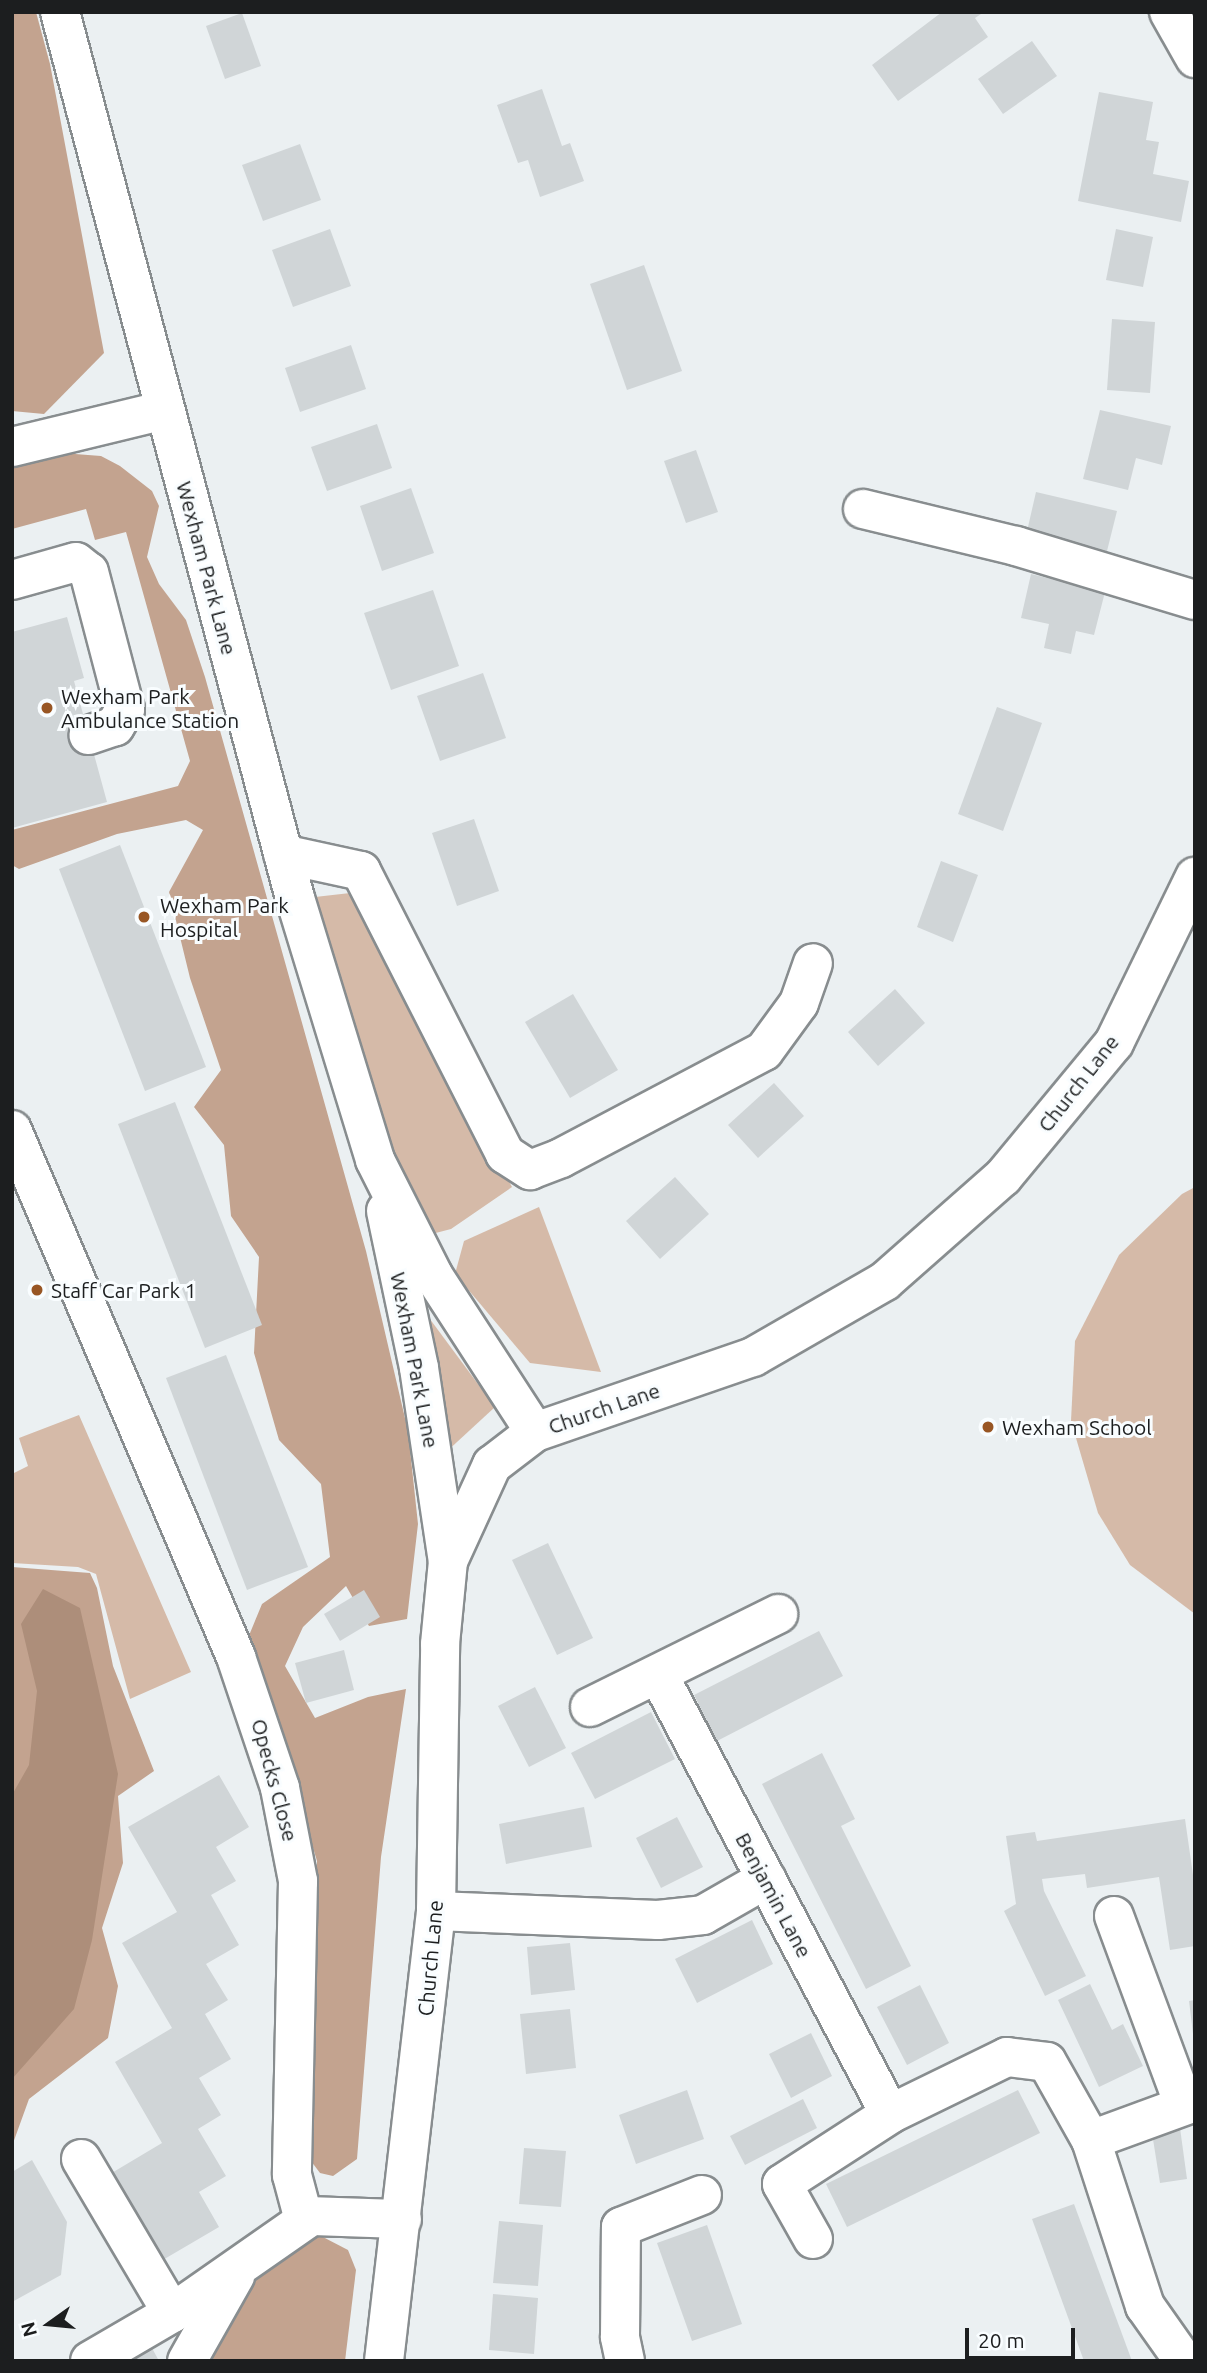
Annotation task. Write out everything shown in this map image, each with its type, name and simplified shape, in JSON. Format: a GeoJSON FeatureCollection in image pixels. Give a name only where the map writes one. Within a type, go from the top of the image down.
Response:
{"type":"FeatureCollection","features":[{"type":"Feature","properties":{"kind":"street","name":"Wexham Park Lane"},"geometry":{"type":"LineString","coordinates":[[60,12],[283,854],[375,1160],[419,1368],[448,1561]]}},
{"type":"Feature","properties":{"kind":"street"},"geometry":{"type":"LineString","coordinates":[[1169,12],[1195,58]]}},
{"type":"Feature","properties":{"kind":"street"},"geometry":{"type":"LineString","coordinates":[[12,447],[165,411]]}},
{"type":"Feature","properties":{"kind":"street"},"geometry":{"type":"LineString","coordinates":[[863,509],[1016,546],[1195,600]]}},
{"type":"Feature","properties":{"kind":"street"},"geometry":{"type":"LineString","coordinates":[[12,580],[76,562],[89,572],[125,709],[115,726],[89,735]]}},
{"type":"Feature","properties":{"kind":"street"},"geometry":{"type":"LineString","coordinates":[[283,854],[361,871],[506,1154],[530,1170],[561,1158],[764,1051],[799,1003],[813,963]]}},
{"type":"Feature","properties":{"kind":"street","name":"Church Lane"},"geometry":{"type":"LineString","coordinates":[[384,2361],[436,1911],[440,1644],[448,1561],[492,1465],[535,1432],[753,1357],[885,1280],[1003,1177],[1114,1043],[1195,877]]}},
{"type":"Feature","properties":{"kind":"street","name":"Opecks Close"},"geometry":{"type":"LineString","coordinates":[[12,1130],[25,1198],[236,1657],[280,1788],[298,1881],[292,2175],[304,2220]]}},
{"type":"Feature","properties":{"kind":"street","name":"Wexham Park Lane"},"geometry":{"type":"LineString","coordinates":[[375,1160],[433,1275],[535,1432]]}},
{"type":"Feature","properties":{"kind":"street"},"geometry":{"type":"LineString","coordinates":[[590,1707],[659,1676],[778,1614]]}},
{"type":"Feature","properties":{"kind":"street","name":"Benjamin Lane"},"geometry":{"type":"LineString","coordinates":[[659,1676],[890,2114]]}},
{"type":"Feature","properties":{"kind":"street"},"geometry":{"type":"LineString","coordinates":[[436,1911],[659,1920],[703,1916],[766,1880]]}},
{"type":"Feature","properties":{"kind":"street"},"geometry":{"type":"LineString","coordinates":[[1091,2140],[1189,2102],[1114,1916]]}},
{"type":"Feature","properties":{"kind":"street"},"geometry":{"type":"LineString","coordinates":[[813,2239],[782,2184],[890,2114],[1007,2057],[1047,2062],[1091,2140],[1144,2306],[1181,2357],[1188,2361]]}},
{"type":"Feature","properties":{"kind":"street"},"geometry":{"type":"LineString","coordinates":[[81,2159],[161,2320],[168,2361]]}},
{"type":"Feature","properties":{"kind":"street"},"geometry":{"type":"LineString","coordinates":[[625,2361],[620,2337],[621,2227],[702,2195]]}},
{"type":"Feature","properties":{"kind":"street"},"geometry":{"type":"LineString","coordinates":[[90,2361],[161,2320],[304,2220],[324,2214],[402,2219]]}},
{"type":"Feature","properties":{"kind":"street"},"geometry":{"type":"LineString","coordinates":[[187,2361],[239,2268]]}},
{"type":"Feature","properties":{"kind":"shaded area"},"geometry":{"type":"Polygon","coordinates":[[[12,12],[36,12],[50,64],[104,353],[44,414],[12,411],[12,12]]]}},
{"type":"Feature","properties":{"kind":"shaded area"},"geometry":{"type":"Polygon","coordinates":[[[62,453],[101,456],[120,466],[152,491],[159,506],[147,557],[159,584],[186,620],[205,677],[366,1251],[408,1431],[418,1524],[407,1619],[369,1626],[346,1586],[303,1627],[285,1666],[315,1718],[368,1697],[406,1689],[381,1857],[357,2159],[333,2176],[320,2173],[308,2157],[317,1861],[278,1731],[243,1650],[262,1604],[330,1557],[321,1484],[279,1440],[254,1353],[259,1257],[231,1216],[224,1145],[194,1107],[221,1070],[190,978],[169,892],[203,830],[186,820],[117,834],[19,869],[12,865],[12,830],[178,786],[190,761],[126,532],[95,540],[86,509],[12,529],[12,466],[62,453]]]}},
{"type":"Feature","properties":{"kind":"shaded area"},"geometry":{"type":"Polygon","coordinates":[[[359,892],[380,946],[512,1187],[451,1229],[428,1235],[376,1113],[315,897],[359,892]]]}},
{"type":"Feature","properties":{"kind":"shaded area"},"geometry":{"type":"Polygon","coordinates":[[[1195,1187],[1195,1614],[1130,1565],[1098,1513],[1071,1421],[1075,1341],[1119,1255],[1182,1194],[1195,1187]]]}},
{"type":"Feature","properties":{"kind":"shaded area"},"geometry":{"type":"Polygon","coordinates":[[[539,1207],[601,1372],[530,1363],[455,1274],[464,1241],[539,1207]]]}},
{"type":"Feature","properties":{"kind":"shaded area"},"geometry":{"type":"Polygon","coordinates":[[[421,1307],[495,1407],[444,1454],[421,1307]]]}},
{"type":"Feature","properties":{"kind":"shaded area"},"geometry":{"type":"Polygon","coordinates":[[[79,1415],[191,1672],[130,1699],[96,1574],[78,1567],[12,1563],[12,1474],[28,1466],[19,1438],[79,1415]]]}},
{"type":"Feature","properties":{"kind":"shaded area"},"geometry":{"type":"Polygon","coordinates":[[[12,1567],[90,1573],[97,1588],[113,1666],[154,1771],[118,1796],[123,1863],[102,1928],[118,1986],[108,2038],[29,2099],[12,2146],[12,1567]]]}},
{"type":"Feature","properties":{"kind":"shaded area"},"geometry":{"type":"Polygon","coordinates":[[[43,1589],[80,1608],[118,1774],[92,1940],[74,2009],[12,2079],[12,1795],[29,1765],[37,1691],[21,1624],[43,1589]]]}},
{"type":"Feature","properties":{"kind":"shaded area"},"geometry":{"type":"Polygon","coordinates":[[[321,2236],[348,2250],[356,2270],[345,2361],[198,2361],[238,2280],[304,2239],[321,2236]]]}},
{"type":"Feature","properties":{"kind":"building"},"geometry":{"type":"Polygon","coordinates":[[[942,12],[984,12],[975,18],[988,37],[898,101],[872,65],[942,12]]]}},
{"type":"Feature","properties":{"kind":"building"},"geometry":{"type":"Polygon","coordinates":[[[242,13],[261,66],[225,79],[206,26],[242,13]]]}},
{"type":"Feature","properties":{"kind":"building"},"geometry":{"type":"Polygon","coordinates":[[[1032,41],[1057,76],[1003,114],[978,79],[1032,41]]]}},
{"type":"Feature","properties":{"kind":"building"},"geometry":{"type":"Polygon","coordinates":[[[542,89],[562,146],[570,143],[584,181],[540,197],[528,160],[518,163],[497,105],[542,89]]]}},
{"type":"Feature","properties":{"kind":"building"},"geometry":{"type":"Polygon","coordinates":[[[1099,92],[1153,102],[1146,140],[1159,142],[1153,174],[1189,181],[1181,222],[1078,201],[1099,92]]]}},
{"type":"Feature","properties":{"kind":"building"},"geometry":{"type":"Polygon","coordinates":[[[300,144],[321,200],[263,221],[242,165],[300,144]]]}},
{"type":"Feature","properties":{"kind":"building"},"geometry":{"type":"Polygon","coordinates":[[[330,229],[351,286],[293,307],[272,250],[330,229]]]}},
{"type":"Feature","properties":{"kind":"building"},"geometry":{"type":"Polygon","coordinates":[[[1116,229],[1153,237],[1143,287],[1106,280],[1116,229]]]}},
{"type":"Feature","properties":{"kind":"building"},"geometry":{"type":"Polygon","coordinates":[[[644,265],[682,371],[627,390],[590,284],[644,265]]]}},
{"type":"Feature","properties":{"kind":"building"},"geometry":{"type":"Polygon","coordinates":[[[1112,319],[1155,322],[1150,393],[1107,390],[1112,319]]]}},
{"type":"Feature","properties":{"kind":"building"},"geometry":{"type":"Polygon","coordinates":[[[351,345],[366,389],[300,412],[285,368],[351,345]]]}},
{"type":"Feature","properties":{"kind":"building"},"geometry":{"type":"Polygon","coordinates":[[[1100,410],[1171,426],[1162,465],[1136,458],[1128,490],[1083,479],[1100,410]]]}},
{"type":"Feature","properties":{"kind":"building"},"geometry":{"type":"Polygon","coordinates":[[[377,424],[392,468],[327,491],[311,447],[377,424]]]}},
{"type":"Feature","properties":{"kind":"building"},"geometry":{"type":"Polygon","coordinates":[[[696,450],[718,512],[686,523],[664,461],[696,450]]]}},
{"type":"Feature","properties":{"kind":"building"},"geometry":{"type":"Polygon","coordinates":[[[411,488],[434,553],[382,571],[360,506],[411,488]]]}},
{"type":"Feature","properties":{"kind":"building"},"geometry":{"type":"Polygon","coordinates":[[[1036,492],[1117,511],[1105,559],[1025,540],[1036,492]]]}},
{"type":"Feature","properties":{"kind":"building"},"geometry":{"type":"Polygon","coordinates":[[[1031,574],[1105,592],[1094,635],[1076,631],[1071,654],[1044,648],[1049,624],[1021,618],[1031,574]]]}},
{"type":"Feature","properties":{"kind":"building"},"geometry":{"type":"Polygon","coordinates":[[[433,590],[459,666],[391,690],[364,613],[433,590]]]}},
{"type":"Feature","properties":{"kind":"building","name":"Wexham Park Ambulance Station"},"geometry":{"type":"Polygon","coordinates":[[[67,617],[84,678],[74,681],[107,802],[12,828],[12,632],[67,617]]]}},
{"type":"Feature","properties":{"kind":"building"},"geometry":{"type":"Polygon","coordinates":[[[483,673],[506,738],[440,761],[417,696],[483,673]]]}},
{"type":"Feature","properties":{"kind":"building"},"geometry":{"type":"Polygon","coordinates":[[[997,707],[1042,723],[1003,831],[958,814],[997,707]]]}},
{"type":"Feature","properties":{"kind":"building"},"geometry":{"type":"Polygon","coordinates":[[[474,819],[499,891],[457,906],[432,833],[474,819]]]}},
{"type":"Feature","properties":{"kind":"building"},"geometry":{"type":"Polygon","coordinates":[[[120,845],[206,1067],[145,1091],[59,869],[120,845]]]}},
{"type":"Feature","properties":{"kind":"building"},"geometry":{"type":"Polygon","coordinates":[[[941,861],[978,875],[953,942],[917,927],[941,861]]]}},
{"type":"Feature","properties":{"kind":"building"},"geometry":{"type":"Polygon","coordinates":[[[895,989],[925,1023],[878,1066],[848,1032],[895,989]]]}},
{"type":"Feature","properties":{"kind":"building"},"geometry":{"type":"Polygon","coordinates":[[[573,994],[618,1070],[570,1098],[525,1022],[573,994]]]}},
{"type":"Feature","properties":{"kind":"building"},"geometry":{"type":"Polygon","coordinates":[[[774,1083],[804,1116],[758,1158],[728,1125],[774,1083]]]}},
{"type":"Feature","properties":{"kind":"building"},"geometry":{"type":"Polygon","coordinates":[[[175,1102],[262,1325],[205,1348],[118,1124],[175,1102]]]}},
{"type":"Feature","properties":{"kind":"building"},"geometry":{"type":"Polygon","coordinates":[[[675,1177],[709,1214],[660,1259],[626,1221],[675,1177]]]}},
{"type":"Feature","properties":{"kind":"building"},"geometry":{"type":"Polygon","coordinates":[[[226,1355],[308,1567],[247,1590],[166,1378],[226,1355]]]}},
{"type":"Feature","properties":{"kind":"building"},"geometry":{"type":"Polygon","coordinates":[[[548,1543],[593,1638],[557,1655],[512,1560],[548,1543]]]}},
{"type":"Feature","properties":{"kind":"building"},"geometry":{"type":"Polygon","coordinates":[[[364,1590],[380,1617],[340,1641],[324,1614],[364,1590]]]}},
{"type":"Feature","properties":{"kind":"building"},"geometry":{"type":"Polygon","coordinates":[[[819,1631],[843,1676],[717,1741],[694,1695],[819,1631]]]}},
{"type":"Feature","properties":{"kind":"building"},"geometry":{"type":"Polygon","coordinates":[[[344,1650],[354,1690],[306,1703],[295,1663],[344,1650]]]}},
{"type":"Feature","properties":{"kind":"building"},"geometry":{"type":"Polygon","coordinates":[[[535,1687],[566,1748],[529,1767],[498,1706],[535,1687]]]}},
{"type":"Feature","properties":{"kind":"building"},"geometry":{"type":"Polygon","coordinates":[[[651,1712],[675,1759],[595,1799],[571,1753],[651,1712]]]}},
{"type":"Feature","properties":{"kind":"building"},"geometry":{"type":"Polygon","coordinates":[[[822,1753],[855,1819],[841,1826],[911,1966],[866,1989],[762,1784],[822,1753]]]}},
{"type":"Feature","properties":{"kind":"building"},"geometry":{"type":"Polygon","coordinates":[[[219,1775],[249,1827],[216,1847],[236,1881],[211,1895],[239,1945],[206,1964],[228,2000],[205,2014],[231,2059],[199,2078],[221,2115],[198,2129],[226,2176],[199,2192],[219,2227],[161,2261],[110,2174],[162,2143],[115,2062],[172,2028],[122,1943],[177,1912],[128,1827],[219,1775]]]}},
{"type":"Feature","properties":{"kind":"building"},"geometry":{"type":"Polygon","coordinates":[[[584,1807],[592,1847],[506,1864],[499,1824],[584,1807]]]}},
{"type":"Feature","properties":{"kind":"building"},"geometry":{"type":"Polygon","coordinates":[[[677,1817],[703,1867],[661,1888],[636,1838],[677,1817]]]}},
{"type":"Feature","properties":{"kind":"building"},"geometry":{"type":"Polygon","coordinates":[[[1185,1819],[1195,1889],[1195,1946],[1170,1950],[1159,1877],[1087,1888],[1085,1874],[1042,1879],[1044,1891],[1086,1976],[1045,1996],[1004,1911],[1016,1904],[1006,1836],[1035,1832],[1037,1841],[1185,1819]]]}},
{"type":"Feature","properties":{"kind":"building"},"geometry":{"type":"Polygon","coordinates":[[[752,1920],[773,1964],[697,2003],[675,1959],[752,1920]]]}},
{"type":"Feature","properties":{"kind":"building"},"geometry":{"type":"Polygon","coordinates":[[[570,1943],[575,1990],[531,1995],[527,1947],[570,1943]]]}},
{"type":"Feature","properties":{"kind":"building"},"geometry":{"type":"Polygon","coordinates":[[[1090,1984],[1112,2030],[1123,2024],[1143,2066],[1099,2087],[1058,2000],[1090,1984]]]}},
{"type":"Feature","properties":{"kind":"building"},"geometry":{"type":"Polygon","coordinates":[[[920,1985],[949,2043],[907,2065],[877,2007],[920,1985]]]}},
{"type":"Feature","properties":{"kind":"building"},"geometry":{"type":"Polygon","coordinates":[[[1195,2000],[1195,2034],[1193,2034],[1189,2001],[1195,2000]]]}},
{"type":"Feature","properties":{"kind":"building"},"geometry":{"type":"Polygon","coordinates":[[[570,2009],[576,2068],[526,2074],[520,2014],[570,2009]]]}},
{"type":"Feature","properties":{"kind":"building"},"geometry":{"type":"Polygon","coordinates":[[[811,2033],[832,2076],[791,2098],[769,2054],[811,2033]]]}},
{"type":"Feature","properties":{"kind":"building"},"geometry":{"type":"Polygon","coordinates":[[[687,2090],[704,2139],[636,2164],[619,2115],[687,2090]]]}},
{"type":"Feature","properties":{"kind":"building"},"geometry":{"type":"Polygon","coordinates":[[[1018,2090],[1040,2133],[847,2227],[826,2184],[1018,2090]]]}},
{"type":"Feature","properties":{"kind":"building"},"geometry":{"type":"Polygon","coordinates":[[[803,2099],[817,2128],[745,2165],[730,2136],[803,2099]]]}},
{"type":"Feature","properties":{"kind":"building"},"geometry":{"type":"Polygon","coordinates":[[[1180,2128],[1187,2179],[1160,2183],[1152,2133],[1180,2128]]]}},
{"type":"Feature","properties":{"kind":"building"},"geometry":{"type":"Polygon","coordinates":[[[524,2148],[566,2151],[561,2207],[519,2204],[524,2148]]]}},
{"type":"Feature","properties":{"kind":"building"},"geometry":{"type":"Polygon","coordinates":[[[32,2160],[67,2222],[61,2275],[12,2302],[12,2172],[32,2160]]]}},
{"type":"Feature","properties":{"kind":"building"},"geometry":{"type":"Polygon","coordinates":[[[1074,2204],[1132,2361],[1084,2361],[1032,2219],[1074,2204]]]}},
{"type":"Feature","properties":{"kind":"building"},"geometry":{"type":"Polygon","coordinates":[[[499,2221],[543,2225],[538,2286],[493,2283],[499,2221]]]}},
{"type":"Feature","properties":{"kind":"building"},"geometry":{"type":"Polygon","coordinates":[[[707,2225],[742,2324],[692,2341],[657,2243],[707,2225]]]}},
{"type":"Feature","properties":{"kind":"building"},"geometry":{"type":"Polygon","coordinates":[[[493,2294],[538,2298],[534,2354],[489,2350],[493,2294]]]}},
{"type":"Feature","properties":{"kind":"building"},"geometry":{"type":"Polygon","coordinates":[[[152,2348],[159,2361],[130,2361],[152,2348]]]}},
{"type":"Feature","properties":{"kind":"place","name":"Wexham Park Ambulance Station"},"geometry":{"type":"Point","coordinates":[47,708]}},
{"type":"Feature","properties":{"kind":"place","name":"Wexham Park Hospital"},"geometry":{"type":"Point","coordinates":[144,917]}},
{"type":"Feature","properties":{"kind":"place","name":"Staff Car Park 1"},"geometry":{"type":"Point","coordinates":[37,1290]}},
{"type":"Feature","properties":{"kind":"place","name":"Wexham School"},"geometry":{"type":"Point","coordinates":[988,1427]}}]}
